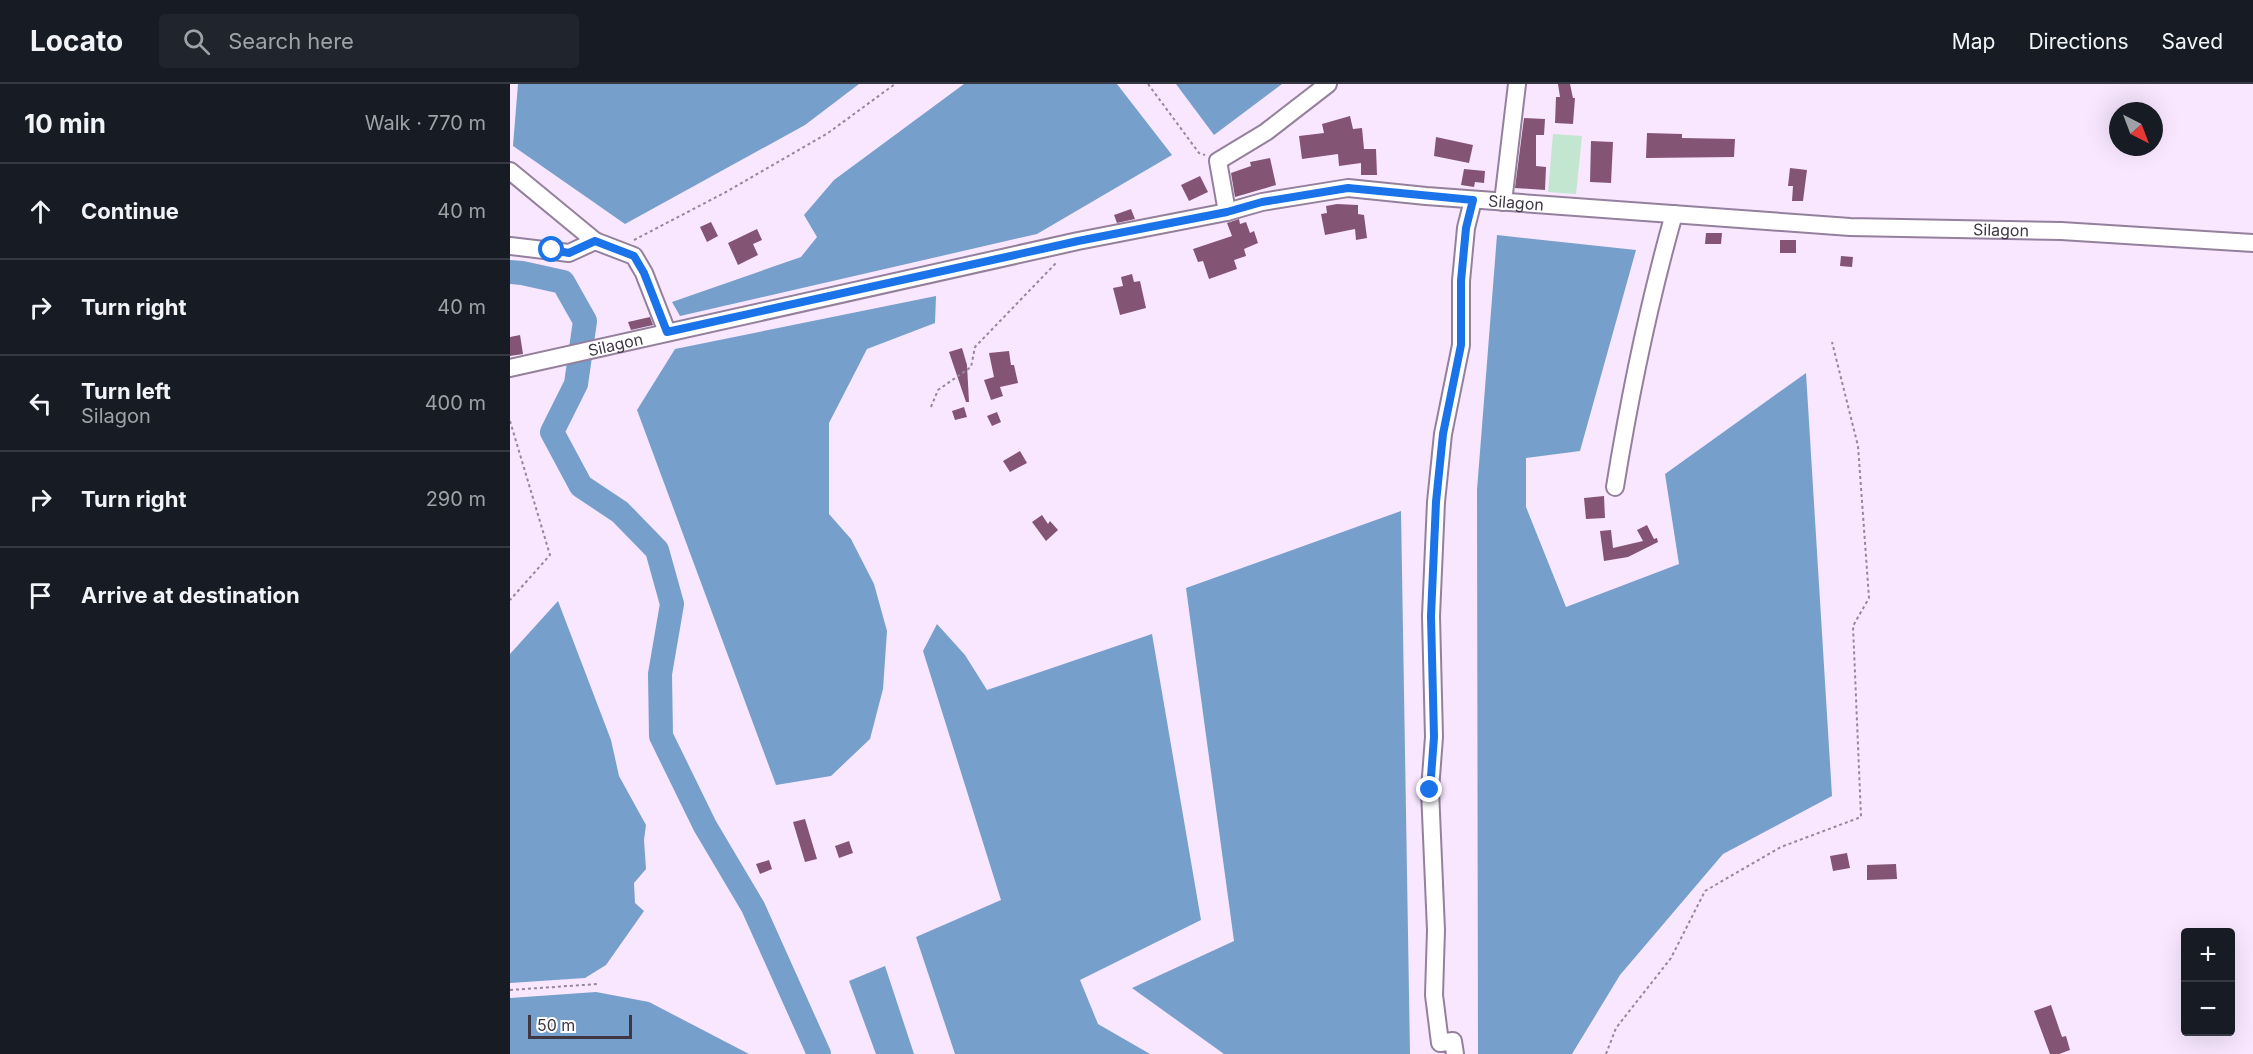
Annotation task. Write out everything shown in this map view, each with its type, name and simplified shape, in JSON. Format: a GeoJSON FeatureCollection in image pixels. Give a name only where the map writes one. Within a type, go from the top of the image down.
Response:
{"type":"FeatureCollection","features":[{"type":"Feature","properties":{"kind":"street"},"geometry":{"type":"LineString","coordinates":[[1227,212],[1218,162],[1266,132],[1328,84]]}},
{"type":"Feature","properties":{"kind":"street"},"geometry":{"type":"LineString","coordinates":[[1503,202],[1516,84]]}},
{"type":"Feature","properties":{"kind":"street"},"geometry":{"type":"LineString","coordinates":[[510,171],[595,241],[634,256],[644,273],[667,332]]}},
{"type":"Feature","properties":{"kind":"street","name":"Silagon"},"geometry":{"type":"LineString","coordinates":[[510,368],[1078,241],[1227,212],[1262,202],[1348,188],[1473,200],[1850,227],[2061,231],[2253,243]]}},
{"type":"Feature","properties":{"kind":"street"},"geometry":{"type":"LineString","coordinates":[[1455,1054],[1453,1041],[1440,1042],[1434,995],[1436,930],[1430,790],[1434,737],[1431,616],[1438,479],[1443,434],[1461,345],[1461,281],[1466,228],[1473,200]]}},
{"type":"Feature","properties":{"kind":"street"},"geometry":{"type":"LineString","coordinates":[[1615,487],[1630,390],[1674,214]]}},
{"type":"Feature","properties":{"kind":"street"},"geometry":{"type":"LineString","coordinates":[[510,246],[569,253],[595,241]]}},
{"type":"Feature","properties":{"kind":"path"},"geometry":{"type":"LineString","coordinates":[[615,249],[726,192],[828,133],[895,84]]}},
{"type":"Feature","properties":{"kind":"path"},"geometry":{"type":"LineString","coordinates":[[1148,84],[1199,153],[1218,162]]}},
{"type":"Feature","properties":{"kind":"path"},"geometry":{"type":"LineString","coordinates":[[931,406],[938,390],[971,367],[975,347],[1078,241]]}},
{"type":"Feature","properties":{"kind":"path"},"geometry":{"type":"LineString","coordinates":[[1606,1054],[1616,1028],[1671,958],[1705,891],[1781,848],[1861,817],[1853,626],[1869,598],[1858,446],[1832,342]]}},
{"type":"Feature","properties":{"kind":"path"},"geometry":{"type":"LineString","coordinates":[[510,421],[550,555],[510,600]]}},
{"type":"Feature","properties":{"kind":"path"},"geometry":{"type":"LineString","coordinates":[[510,990],[598,984]]}},
{"type":"Feature","properties":{"kind":"green space"},"geometry":{"type":"Polygon","coordinates":[[[1553,134],[1582,136],[1576,194],[1548,192],[1553,134]]]}},
{"type":"Feature","properties":{"kind":"water"},"geometry":{"type":"Polygon","coordinates":[[[518,84],[859,84],[805,125],[625,224],[513,146],[518,84]]]}},
{"type":"Feature","properties":{"kind":"water"},"geometry":{"type":"Polygon","coordinates":[[[964,84],[1117,84],[1172,155],[1037,234],[680,316],[672,302],[801,257],[817,237],[804,215],[834,180],[964,84]]]}},
{"type":"Feature","properties":{"kind":"water"},"geometry":{"type":"Polygon","coordinates":[[[1176,84],[1282,84],[1214,135],[1176,84]]]}},
{"type":"Feature","properties":{"kind":"water"},"geometry":{"type":"Polygon","coordinates":[[[1497,235],[1636,250],[1580,451],[1526,458],[1526,507],[1566,607],[1679,564],[1665,474],[1806,373],[1832,796],[1723,854],[1620,975],[1572,1054],[1478,1054],[1477,490],[1497,235]]]}},
{"type":"Feature","properties":{"kind":"water"},"geometry":{"type":"Polygon","coordinates":[[[936,296],[935,323],[867,349],[829,423],[829,514],[851,539],[874,584],[887,631],[883,689],[870,739],[831,776],[776,785],[637,410],[675,349],[936,296]]]}},
{"type":"Feature","properties":{"kind":"water"},"geometry":{"type":"Polygon","coordinates":[[[1401,511],[1410,1054],[1224,1054],[1132,988],[1234,941],[1186,588],[1401,511]]]}},
{"type":"Feature","properties":{"kind":"water"},"geometry":{"type":"Polygon","coordinates":[[[558,601],[611,740],[619,776],[646,825],[644,840],[646,869],[634,883],[635,903],[644,911],[606,965],[585,978],[510,983],[510,654],[558,601]]]}},
{"type":"Feature","properties":{"kind":"water"},"geometry":{"type":"Polygon","coordinates":[[[937,624],[965,655],[987,690],[1152,634],[1201,920],[1080,980],[1098,1024],[1150,1054],[955,1054],[916,937],[1001,900],[923,651],[937,624]]]}},
{"type":"Feature","properties":{"kind":"water"},"geometry":{"type":"Polygon","coordinates":[[[885,966],[914,1054],[876,1054],[849,981],[885,966]]]}},
{"type":"Feature","properties":{"kind":"water"},"geometry":{"type":"Polygon","coordinates":[[[596,992],[649,1002],[749,1054],[510,1054],[510,998],[596,992]]]}},
{"type":"Feature","properties":{"kind":"building"},"geometry":{"type":"Polygon","coordinates":[[[1558,84],[1570,84],[1573,98],[1575,98],[1573,124],[1555,123],[1556,97],[1560,97],[1558,84]]]}},
{"type":"Feature","properties":{"kind":"building"},"geometry":{"type":"Polygon","coordinates":[[[1350,116],[1353,129],[1362,128],[1364,149],[1376,149],[1377,175],[1361,175],[1361,163],[1339,166],[1338,154],[1302,159],[1299,136],[1324,133],[1322,124],[1350,116]]]}},
{"type":"Feature","properties":{"kind":"building"},"geometry":{"type":"Polygon","coordinates":[[[1524,118],[1545,119],[1544,135],[1536,135],[1536,166],[1546,167],[1545,190],[1515,188],[1524,118]]]}},
{"type":"Feature","properties":{"kind":"building"},"geometry":{"type":"Polygon","coordinates":[[[1647,133],[1682,134],[1682,138],[1735,139],[1734,157],[1646,158],[1647,133]]]}},
{"type":"Feature","properties":{"kind":"building"},"geometry":{"type":"Polygon","coordinates":[[[1436,137],[1473,145],[1469,163],[1434,156],[1436,137]]]}},
{"type":"Feature","properties":{"kind":"building"},"geometry":{"type":"Polygon","coordinates":[[[1591,141],[1613,142],[1611,183],[1590,182],[1591,141]]]}},
{"type":"Feature","properties":{"kind":"building"},"geometry":{"type":"Polygon","coordinates":[[[1270,158],[1276,185],[1235,197],[1231,173],[1251,166],[1250,162],[1270,158]]]}},
{"type":"Feature","properties":{"kind":"building"},"geometry":{"type":"Polygon","coordinates":[[[1790,168],[1807,170],[1803,201],[1792,201],[1793,186],[1788,186],[1790,168]]]}},
{"type":"Feature","properties":{"kind":"building"},"geometry":{"type":"Polygon","coordinates":[[[1464,169],[1485,171],[1484,183],[1475,182],[1474,187],[1461,185],[1464,169]]]}},
{"type":"Feature","properties":{"kind":"building"},"geometry":{"type":"Polygon","coordinates":[[[1200,176],[1208,192],[1189,201],[1181,185],[1200,176]]]}},
{"type":"Feature","properties":{"kind":"building"},"geometry":{"type":"Polygon","coordinates":[[[1358,205],[1358,214],[1364,215],[1367,238],[1356,240],[1355,229],[1325,235],[1321,214],[1327,213],[1326,206],[1358,205]]]}},
{"type":"Feature","properties":{"kind":"building"},"geometry":{"type":"Polygon","coordinates":[[[1131,209],[1135,219],[1117,223],[1114,215],[1131,209]]]}},
{"type":"Feature","properties":{"kind":"building"},"geometry":{"type":"Polygon","coordinates":[[[1239,219],[1240,224],[1246,222],[1250,233],[1254,231],[1258,243],[1244,249],[1246,256],[1234,260],[1237,269],[1209,279],[1203,261],[1198,262],[1193,249],[1232,236],[1227,223],[1239,219]]]}},
{"type":"Feature","properties":{"kind":"building"},"geometry":{"type":"Polygon","coordinates":[[[711,222],[718,236],[707,242],[700,227],[711,222]]]}},
{"type":"Feature","properties":{"kind":"building"},"geometry":{"type":"Polygon","coordinates":[[[757,229],[762,240],[753,244],[758,255],[738,265],[728,243],[757,229]]]}},
{"type":"Feature","properties":{"kind":"building"},"geometry":{"type":"Polygon","coordinates":[[[1706,233],[1722,233],[1721,244],[1705,244],[1706,233]]]}},
{"type":"Feature","properties":{"kind":"building"},"geometry":{"type":"Polygon","coordinates":[[[1780,240],[1796,240],[1796,253],[1780,253],[1780,240]]]}},
{"type":"Feature","properties":{"kind":"building"},"geometry":{"type":"Polygon","coordinates":[[[1841,256],[1853,257],[1852,267],[1840,266],[1841,256]]]}},
{"type":"Feature","properties":{"kind":"building"},"geometry":{"type":"Polygon","coordinates":[[[1132,274],[1134,282],[1140,281],[1146,308],[1120,315],[1113,288],[1123,286],[1121,277],[1132,274]]]}},
{"type":"Feature","properties":{"kind":"building"},"geometry":{"type":"Polygon","coordinates":[[[650,317],[653,325],[631,330],[628,322],[650,317]]]}},
{"type":"Feature","properties":{"kind":"building"},"geometry":{"type":"Polygon","coordinates":[[[520,335],[523,354],[510,356],[510,337],[520,335]]]}},
{"type":"Feature","properties":{"kind":"building"},"geometry":{"type":"Polygon","coordinates":[[[962,348],[967,365],[969,402],[966,402],[949,352],[962,348]]]}},
{"type":"Feature","properties":{"kind":"building"},"geometry":{"type":"Polygon","coordinates":[[[1009,351],[1011,365],[1014,365],[1018,383],[1000,387],[1003,396],[991,400],[984,380],[994,377],[989,353],[1009,351]]]}},
{"type":"Feature","properties":{"kind":"building"},"geometry":{"type":"Polygon","coordinates":[[[964,407],[967,417],[955,420],[952,411],[964,407]]]}},
{"type":"Feature","properties":{"kind":"building"},"geometry":{"type":"Polygon","coordinates":[[[997,412],[1001,422],[992,426],[987,416],[997,412]]]}},
{"type":"Feature","properties":{"kind":"building"},"geometry":{"type":"Polygon","coordinates":[[[1020,451],[1027,463],[1010,472],[1003,461],[1020,451]]]}},
{"type":"Feature","properties":{"kind":"building"},"geometry":{"type":"Polygon","coordinates":[[[1604,496],[1605,518],[1586,519],[1584,498],[1604,496]]]}},
{"type":"Feature","properties":{"kind":"building"},"geometry":{"type":"Polygon","coordinates":[[[1042,515],[1048,524],[1050,521],[1058,530],[1046,541],[1032,522],[1042,515]]]}},
{"type":"Feature","properties":{"kind":"building"},"geometry":{"type":"Polygon","coordinates":[[[1647,525],[1658,542],[1628,557],[1604,561],[1600,531],[1611,530],[1613,548],[1643,541],[1637,530],[1647,525]]]}},
{"type":"Feature","properties":{"kind":"building"},"geometry":{"type":"Polygon","coordinates":[[[805,819],[817,859],[805,862],[793,822],[805,819]]]}},
{"type":"Feature","properties":{"kind":"building"},"geometry":{"type":"Polygon","coordinates":[[[849,841],[853,853],[839,858],[835,846],[849,841]]]}},
{"type":"Feature","properties":{"kind":"building"},"geometry":{"type":"Polygon","coordinates":[[[1847,853],[1850,868],[1833,871],[1830,856],[1847,853]]]}},
{"type":"Feature","properties":{"kind":"building"},"geometry":{"type":"Polygon","coordinates":[[[769,860],[772,869],[760,874],[756,864],[769,860]]]}},
{"type":"Feature","properties":{"kind":"building"},"geometry":{"type":"Polygon","coordinates":[[[1896,864],[1897,879],[1867,880],[1867,865],[1896,864]]]}},
{"type":"Feature","properties":{"kind":"building"},"geometry":{"type":"Polygon","coordinates":[[[2051,1005],[2062,1037],[2066,1036],[2070,1050],[2059,1054],[2050,1054],[2034,1011],[2051,1005]]]}},
{"type":"Feature","properties":{"kind":"waterway"},"geometry":{"type":"LineString","coordinates":[[510,272],[563,282],[585,321],[576,384],[552,432],[581,486],[620,512],[657,550],[672,604],[660,674],[661,736],[705,826],[753,907],[819,1054]]}},
{"type":"Feature","properties":{"kind":"route"},"geometry":{"type":"LineString","coordinates":[[552,250],[569,253],[595,241],[634,256],[644,273],[667,332],[1078,241],[1227,212],[1262,202],[1348,188],[1473,200],[1466,228],[1461,281],[1461,345],[1443,434],[1436,502],[1431,616],[1434,737],[1430,790]]}}]}
